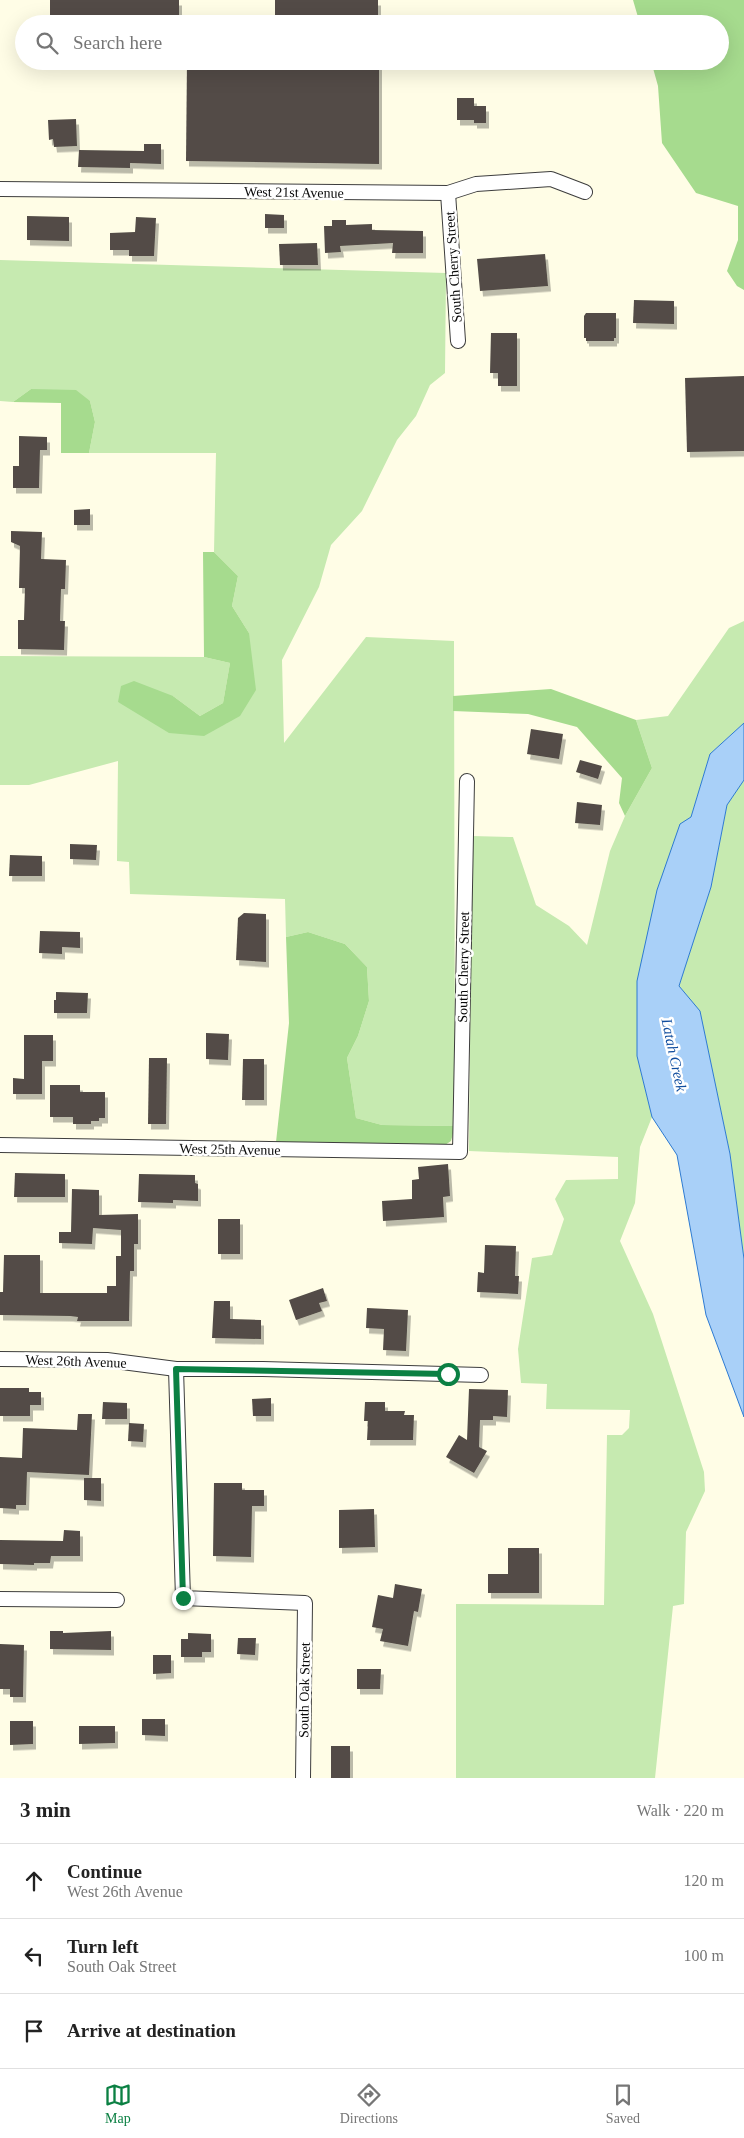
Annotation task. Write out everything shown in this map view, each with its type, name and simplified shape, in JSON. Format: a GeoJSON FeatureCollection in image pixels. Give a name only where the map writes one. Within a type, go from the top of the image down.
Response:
{"type":"FeatureCollection","features":[{"type":"Feature","properties":{"kind":"street","name":"West 21st Avenue"},"geometry":{"type":"LineString","coordinates":[[0,189],[448,193],[476,184],[551,179],[585,192]]}},
{"type":"Feature","properties":{"kind":"street","name":"South Cherry Street"},"geometry":{"type":"LineString","coordinates":[[448,193],[458,342]]}},
{"type":"Feature","properties":{"kind":"street","name":"South Cherry Street"},"geometry":{"type":"LineString","coordinates":[[460,1152],[467,781]]}},
{"type":"Feature","properties":{"kind":"street","name":"West 25th Avenue"},"geometry":{"type":"LineString","coordinates":[[0,1145],[460,1152]]}},
{"type":"Feature","properties":{"kind":"street","name":"West 26th Avenue"},"geometry":{"type":"LineString","coordinates":[[0,1359],[107,1360],[176,1369],[263,1369],[481,1375]]}},
{"type":"Feature","properties":{"kind":"street","name":"South Oak Street"},"geometry":{"type":"LineString","coordinates":[[176,1369],[183,1598],[305,1603],[303,1778]]}},
{"type":"Feature","properties":{"kind":"street"},"geometry":{"type":"LineString","coordinates":[[0,1599],[118,1600]]}},
{"type":"Feature","properties":{"kind":"green space"},"geometry":{"type":"Polygon","coordinates":[[[633,0],[744,0],[744,290],[737,286],[727,271],[738,240],[738,206],[696,193],[662,143],[658,86],[654,70],[729,70],[729,15],[637,15],[633,0]]]}},
{"type":"Feature","properties":{"kind":"green space"},"geometry":{"type":"Polygon","coordinates":[[[0,260],[446,273],[445,373],[430,385],[416,416],[397,440],[362,511],[331,545],[319,587],[282,660],[284,743],[366,637],[454,641],[455,1126],[382,1125],[356,1118],[347,1058],[358,1036],[369,1001],[367,967],[345,944],[308,932],[286,937],[285,899],[130,894],[129,862],[117,861],[118,761],[29,785],[0,785],[0,656],[204,657],[230,663],[223,703],[200,716],[173,696],[118,702],[226,724],[249,633],[232,606],[238,576],[214,552],[216,453],[89,453],[95,422],[90,401],[31,389],[13,402],[0,401],[0,260]]]}},
{"type":"Feature","properties":{"kind":"green space"},"geometry":{"type":"Polygon","coordinates":[[[31,389],[76,390],[90,401],[95,422],[89,453],[61,453],[61,403],[13,402],[31,389]]]}},
{"type":"Feature","properties":{"kind":"green space"},"geometry":{"type":"Polygon","coordinates":[[[203,552],[214,552],[238,576],[232,606],[249,633],[256,690],[240,716],[204,736],[169,733],[118,702],[121,686],[134,681],[173,696],[200,716],[223,703],[230,663],[204,657],[203,552]]]}},
{"type":"Feature","properties":{"kind":"green space"},"geometry":{"type":"Polygon","coordinates":[[[744,621],[744,723],[710,754],[691,817],[637,1056],[652,1117],[640,1147],[635,1203],[620,1241],[653,1314],[704,1472],[705,1491],[686,1532],[684,1604],[673,1606],[655,1778],[456,1778],[456,1604],[604,1605],[607,1435],[622,1435],[629,1428],[630,1410],[546,1409],[547,1384],[521,1383],[518,1349],[532,1258],[552,1255],[564,1219],[555,1199],[566,1180],[618,1179],[618,1157],[469,1151],[472,836],[513,837],[536,905],[569,926],[587,945],[610,851],[625,816],[652,768],[636,720],[668,716],[729,628],[744,621]]]}},
{"type":"Feature","properties":{"kind":"green space"},"geometry":{"type":"Polygon","coordinates":[[[551,689],[636,720],[652,768],[625,816],[619,803],[622,778],[577,727],[528,714],[453,711],[453,696],[551,689]]]}},
{"type":"Feature","properties":{"kind":"green space"},"geometry":{"type":"Polygon","coordinates":[[[744,780],[744,1259],[730,1154],[700,1012],[679,986],[711,887],[727,805],[744,780]]]}},
{"type":"Feature","properties":{"kind":"green space"},"geometry":{"type":"Polygon","coordinates":[[[308,932],[345,944],[367,967],[369,1001],[358,1036],[347,1058],[356,1118],[382,1125],[455,1126],[451,1141],[442,1147],[276,1142],[289,1023],[286,937],[308,932]]]}},
{"type":"Feature","properties":{"kind":"water","name":"Latah Creek"},"geometry":{"type":"Polygon","coordinates":[[[744,723],[744,780],[727,805],[711,887],[679,986],[700,1011],[730,1154],[744,1259],[744,1417],[706,1315],[677,1155],[652,1117],[637,1056],[637,981],[657,890],[680,824],[691,817],[710,754],[744,723]]]}},
{"type":"Feature","properties":{"kind":"building"},"geometry":{"type":"Polygon","coordinates":[[[50,0],[179,0],[179,15],[50,15],[50,0]]]}},
{"type":"Feature","properties":{"kind":"building"},"geometry":{"type":"Polygon","coordinates":[[[275,0],[378,0],[378,15],[275,15],[275,0]]]}},
{"type":"Feature","properties":{"kind":"building"},"geometry":{"type":"Polygon","coordinates":[[[187,70],[379,70],[379,164],[186,161],[187,70]]]}},
{"type":"Feature","properties":{"kind":"building"},"geometry":{"type":"Polygon","coordinates":[[[457,98],[474,98],[474,106],[486,106],[486,123],[474,123],[474,120],[457,120],[457,98]]]}},
{"type":"Feature","properties":{"kind":"building"},"geometry":{"type":"Polygon","coordinates":[[[76,119],[77,146],[54,147],[53,139],[49,140],[48,120],[76,119]]]}},
{"type":"Feature","properties":{"kind":"building"},"geometry":{"type":"Polygon","coordinates":[[[144,144],[161,144],[161,164],[130,163],[130,168],[78,167],[79,150],[144,151],[144,144]]]}},
{"type":"Feature","properties":{"kind":"building"},"geometry":{"type":"Polygon","coordinates":[[[265,214],[284,215],[284,228],[265,228],[265,214]]]}},
{"type":"Feature","properties":{"kind":"building"},"geometry":{"type":"Polygon","coordinates":[[[27,216],[69,217],[69,241],[27,240],[27,216]]]}},
{"type":"Feature","properties":{"kind":"building"},"geometry":{"type":"Polygon","coordinates":[[[136,217],[156,218],[154,256],[129,256],[129,250],[110,250],[110,233],[135,232],[136,217]]]}},
{"type":"Feature","properties":{"kind":"building"},"geometry":{"type":"Polygon","coordinates":[[[332,220],[346,220],[346,225],[372,224],[372,230],[423,231],[423,253],[392,253],[393,243],[340,246],[341,252],[325,253],[324,226],[332,226],[332,220]]]}},
{"type":"Feature","properties":{"kind":"building"},"geometry":{"type":"Polygon","coordinates":[[[317,243],[318,265],[280,265],[279,244],[317,243]]]}},
{"type":"Feature","properties":{"kind":"building"},"geometry":{"type":"Polygon","coordinates":[[[545,254],[548,286],[480,291],[477,259],[545,254]]]}},
{"type":"Feature","properties":{"kind":"building"},"geometry":{"type":"Polygon","coordinates":[[[634,300],[674,301],[674,324],[633,323],[634,300]]]}},
{"type":"Feature","properties":{"kind":"building"},"geometry":{"type":"Polygon","coordinates":[[[586,313],[616,313],[616,338],[614,338],[614,341],[586,341],[586,338],[584,338],[584,316],[586,313]]]}},
{"type":"Feature","properties":{"kind":"building"},"geometry":{"type":"Polygon","coordinates":[[[491,333],[517,333],[517,386],[498,386],[498,373],[490,373],[491,333]]]}},
{"type":"Feature","properties":{"kind":"building"},"geometry":{"type":"Polygon","coordinates":[[[744,376],[744,451],[687,452],[685,378],[744,376]]]}},
{"type":"Feature","properties":{"kind":"building"},"geometry":{"type":"Polygon","coordinates":[[[19,436],[47,437],[47,450],[40,450],[39,488],[13,488],[13,466],[19,466],[19,436]]]}},
{"type":"Feature","properties":{"kind":"building"},"geometry":{"type":"Polygon","coordinates":[[[90,509],[90,525],[74,525],[74,510],[90,509]]]}},
{"type":"Feature","properties":{"kind":"building"},"geometry":{"type":"Polygon","coordinates":[[[11,531],[42,532],[41,559],[66,560],[65,589],[61,589],[60,621],[65,621],[64,650],[18,649],[18,620],[24,620],[25,588],[19,588],[20,546],[11,542],[11,531]]]}},
{"type":"Feature","properties":{"kind":"building"},"geometry":{"type":"Polygon","coordinates":[[[531,729],[563,734],[559,759],[527,754],[531,729]]]}},
{"type":"Feature","properties":{"kind":"building"},"geometry":{"type":"Polygon","coordinates":[[[580,760],[602,766],[598,779],[576,772],[580,760]]]}},
{"type":"Feature","properties":{"kind":"building"},"geometry":{"type":"Polygon","coordinates":[[[577,802],[602,805],[600,825],[575,823],[577,802]]]}},
{"type":"Feature","properties":{"kind":"building"},"geometry":{"type":"Polygon","coordinates":[[[70,844],[97,845],[96,860],[70,859],[70,844]]]}},
{"type":"Feature","properties":{"kind":"building"},"geometry":{"type":"Polygon","coordinates":[[[10,855],[42,856],[42,876],[9,876],[10,855]]]}},
{"type":"Feature","properties":{"kind":"building"},"geometry":{"type":"Polygon","coordinates":[[[244,913],[266,914],[266,962],[236,960],[238,918],[244,913]]]}},
{"type":"Feature","properties":{"kind":"building"},"geometry":{"type":"Polygon","coordinates":[[[40,931],[80,932],[80,948],[62,947],[62,954],[39,953],[40,931]]]}},
{"type":"Feature","properties":{"kind":"building"},"geometry":{"type":"Polygon","coordinates":[[[56,992],[88,993],[87,1013],[54,1013],[56,992]]]}},
{"type":"Feature","properties":{"kind":"building"},"geometry":{"type":"Polygon","coordinates":[[[206,1033],[229,1034],[228,1060],[206,1059],[206,1033]]]}},
{"type":"Feature","properties":{"kind":"building"},"geometry":{"type":"Polygon","coordinates":[[[24,1035],[53,1035],[53,1061],[42,1061],[42,1094],[13,1094],[13,1078],[24,1079],[24,1035]]]}},
{"type":"Feature","properties":{"kind":"building"},"geometry":{"type":"Polygon","coordinates":[[[149,1058],[167,1058],[166,1124],[148,1124],[149,1058]]]}},
{"type":"Feature","properties":{"kind":"building"},"geometry":{"type":"Polygon","coordinates":[[[243,1059],[264,1059],[264,1100],[242,1100],[243,1059]]]}},
{"type":"Feature","properties":{"kind":"building"},"geometry":{"type":"Polygon","coordinates":[[[50,1085],[80,1085],[80,1092],[105,1092],[105,1118],[99,1118],[99,1121],[91,1121],[91,1124],[73,1124],[73,1117],[50,1117],[50,1085]]]}},
{"type":"Feature","properties":{"kind":"building"},"geometry":{"type":"Polygon","coordinates":[[[448,1164],[450,1196],[443,1197],[444,1217],[383,1221],[382,1201],[412,1199],[412,1180],[419,1179],[418,1167],[448,1164]]]}},
{"type":"Feature","properties":{"kind":"building"},"geometry":{"type":"Polygon","coordinates":[[[15,1173],[65,1174],[65,1197],[14,1197],[15,1173]]]}},
{"type":"Feature","properties":{"kind":"building"},"geometry":{"type":"Polygon","coordinates":[[[139,1174],[195,1175],[195,1183],[198,1184],[198,1201],[173,1200],[173,1203],[138,1202],[139,1174]]]}},
{"type":"Feature","properties":{"kind":"building"},"geometry":{"type":"Polygon","coordinates":[[[72,1189],[99,1190],[99,1215],[138,1214],[138,1244],[134,1244],[134,1271],[130,1271],[129,1321],[77,1321],[78,1317],[70,1316],[0,1315],[0,1292],[3,1292],[4,1255],[40,1255],[40,1293],[107,1293],[107,1286],[116,1286],[116,1256],[121,1256],[121,1230],[93,1228],[92,1244],[59,1243],[59,1232],[71,1232],[72,1189]]]}},
{"type":"Feature","properties":{"kind":"building"},"geometry":{"type":"Polygon","coordinates":[[[218,1219],[240,1219],[240,1254],[218,1254],[218,1219]]]}},
{"type":"Feature","properties":{"kind":"building"},"geometry":{"type":"Polygon","coordinates":[[[485,1245],[516,1246],[515,1276],[519,1276],[518,1294],[477,1292],[478,1272],[484,1273],[485,1245]]]}},
{"type":"Feature","properties":{"kind":"building"},"geometry":{"type":"Polygon","coordinates":[[[323,1288],[327,1301],[319,1303],[322,1311],[296,1320],[289,1300],[323,1288]]]}},
{"type":"Feature","properties":{"kind":"building"},"geometry":{"type":"Polygon","coordinates":[[[214,1301],[230,1301],[230,1319],[261,1320],[261,1339],[212,1338],[214,1301]]]}},
{"type":"Feature","properties":{"kind":"building"},"geometry":{"type":"Polygon","coordinates":[[[367,1308],[408,1310],[406,1351],[383,1350],[384,1329],[366,1328],[367,1308]]]}},
{"type":"Feature","properties":{"kind":"building"},"geometry":{"type":"Polygon","coordinates":[[[0,1388],[29,1388],[29,1392],[41,1392],[41,1405],[30,1405],[30,1416],[0,1416],[0,1388]]]}},
{"type":"Feature","properties":{"kind":"building"},"geometry":{"type":"Polygon","coordinates":[[[469,1389],[508,1390],[507,1417],[493,1416],[493,1420],[480,1420],[479,1447],[487,1451],[474,1473],[446,1457],[459,1435],[467,1440],[469,1389]]]}},
{"type":"Feature","properties":{"kind":"building"},"geometry":{"type":"Polygon","coordinates":[[[271,1398],[271,1416],[253,1416],[252,1399],[271,1398]]]}},
{"type":"Feature","properties":{"kind":"building"},"geometry":{"type":"Polygon","coordinates":[[[103,1402],[127,1403],[127,1419],[102,1419],[103,1402]]]}},
{"type":"Feature","properties":{"kind":"building"},"geometry":{"type":"Polygon","coordinates":[[[365,1402],[385,1402],[385,1411],[405,1411],[404,1415],[414,1415],[413,1440],[367,1440],[368,1421],[364,1421],[365,1402]]]}},
{"type":"Feature","properties":{"kind":"building"},"geometry":{"type":"Polygon","coordinates":[[[78,1414],[92,1414],[89,1475],[27,1472],[26,1505],[16,1505],[16,1509],[0,1508],[0,1457],[22,1458],[23,1428],[77,1430],[78,1414]]]}},
{"type":"Feature","properties":{"kind":"building"},"geometry":{"type":"Polygon","coordinates":[[[129,1423],[144,1424],[143,1442],[128,1441],[129,1423]]]}},
{"type":"Feature","properties":{"kind":"building"},"geometry":{"type":"Polygon","coordinates":[[[84,1478],[101,1478],[101,1501],[84,1500],[84,1478]]]}},
{"type":"Feature","properties":{"kind":"building"},"geometry":{"type":"Polygon","coordinates":[[[214,1483],[242,1483],[242,1490],[264,1490],[264,1506],[252,1506],[251,1557],[213,1556],[214,1483]]]}},
{"type":"Feature","properties":{"kind":"building"},"geometry":{"type":"Polygon","coordinates":[[[374,1509],[375,1547],[339,1548],[339,1510],[374,1509]]]}},
{"type":"Feature","properties":{"kind":"building"},"geometry":{"type":"Polygon","coordinates":[[[64,1530],[80,1531],[80,1556],[51,1556],[50,1563],[34,1563],[34,1565],[0,1564],[0,1540],[63,1541],[64,1530]]]}},
{"type":"Feature","properties":{"kind":"building"},"geometry":{"type":"Polygon","coordinates":[[[508,1548],[539,1548],[539,1593],[488,1593],[488,1574],[508,1574],[508,1548]]]}},
{"type":"Feature","properties":{"kind":"building"},"geometry":{"type":"Polygon","coordinates":[[[395,1584],[422,1589],[418,1612],[414,1611],[408,1646],[380,1641],[383,1629],[372,1627],[378,1595],[393,1598],[395,1584]]]}},
{"type":"Feature","properties":{"kind":"building"},"geometry":{"type":"Polygon","coordinates":[[[50,1631],[63,1631],[63,1633],[111,1631],[111,1650],[50,1649],[50,1631]]]}},
{"type":"Feature","properties":{"kind":"building"},"geometry":{"type":"Polygon","coordinates":[[[188,1633],[211,1634],[211,1652],[202,1652],[202,1657],[181,1657],[181,1639],[188,1639],[188,1633]]]}},
{"type":"Feature","properties":{"kind":"building"},"geometry":{"type":"Polygon","coordinates":[[[238,1638],[256,1638],[255,1655],[237,1654],[238,1638]]]}},
{"type":"Feature","properties":{"kind":"building"},"geometry":{"type":"Polygon","coordinates":[[[0,1644],[24,1645],[23,1697],[10,1697],[10,1689],[0,1689],[0,1644]]]}},
{"type":"Feature","properties":{"kind":"building"},"geometry":{"type":"Polygon","coordinates":[[[153,1655],[171,1655],[171,1673],[153,1674],[153,1655]]]}},
{"type":"Feature","properties":{"kind":"building"},"geometry":{"type":"Polygon","coordinates":[[[357,1669],[381,1669],[380,1689],[357,1689],[357,1669]]]}},
{"type":"Feature","properties":{"kind":"building"},"geometry":{"type":"Polygon","coordinates":[[[142,1719],[165,1719],[165,1736],[142,1735],[142,1719]]]}},
{"type":"Feature","properties":{"kind":"building"},"geometry":{"type":"Polygon","coordinates":[[[10,1721],[33,1721],[33,1744],[10,1745],[10,1721]]]}},
{"type":"Feature","properties":{"kind":"building"},"geometry":{"type":"Polygon","coordinates":[[[79,1726],[115,1726],[115,1743],[79,1744],[79,1726]]]}},
{"type":"Feature","properties":{"kind":"building"},"geometry":{"type":"Polygon","coordinates":[[[331,1746],[350,1746],[350,1778],[331,1778],[331,1746]]]}},
{"type":"Feature","properties":{"kind":"route"},"geometry":{"type":"LineString","coordinates":[[183,1598],[176,1369],[263,1369],[448,1374]]}}]}
